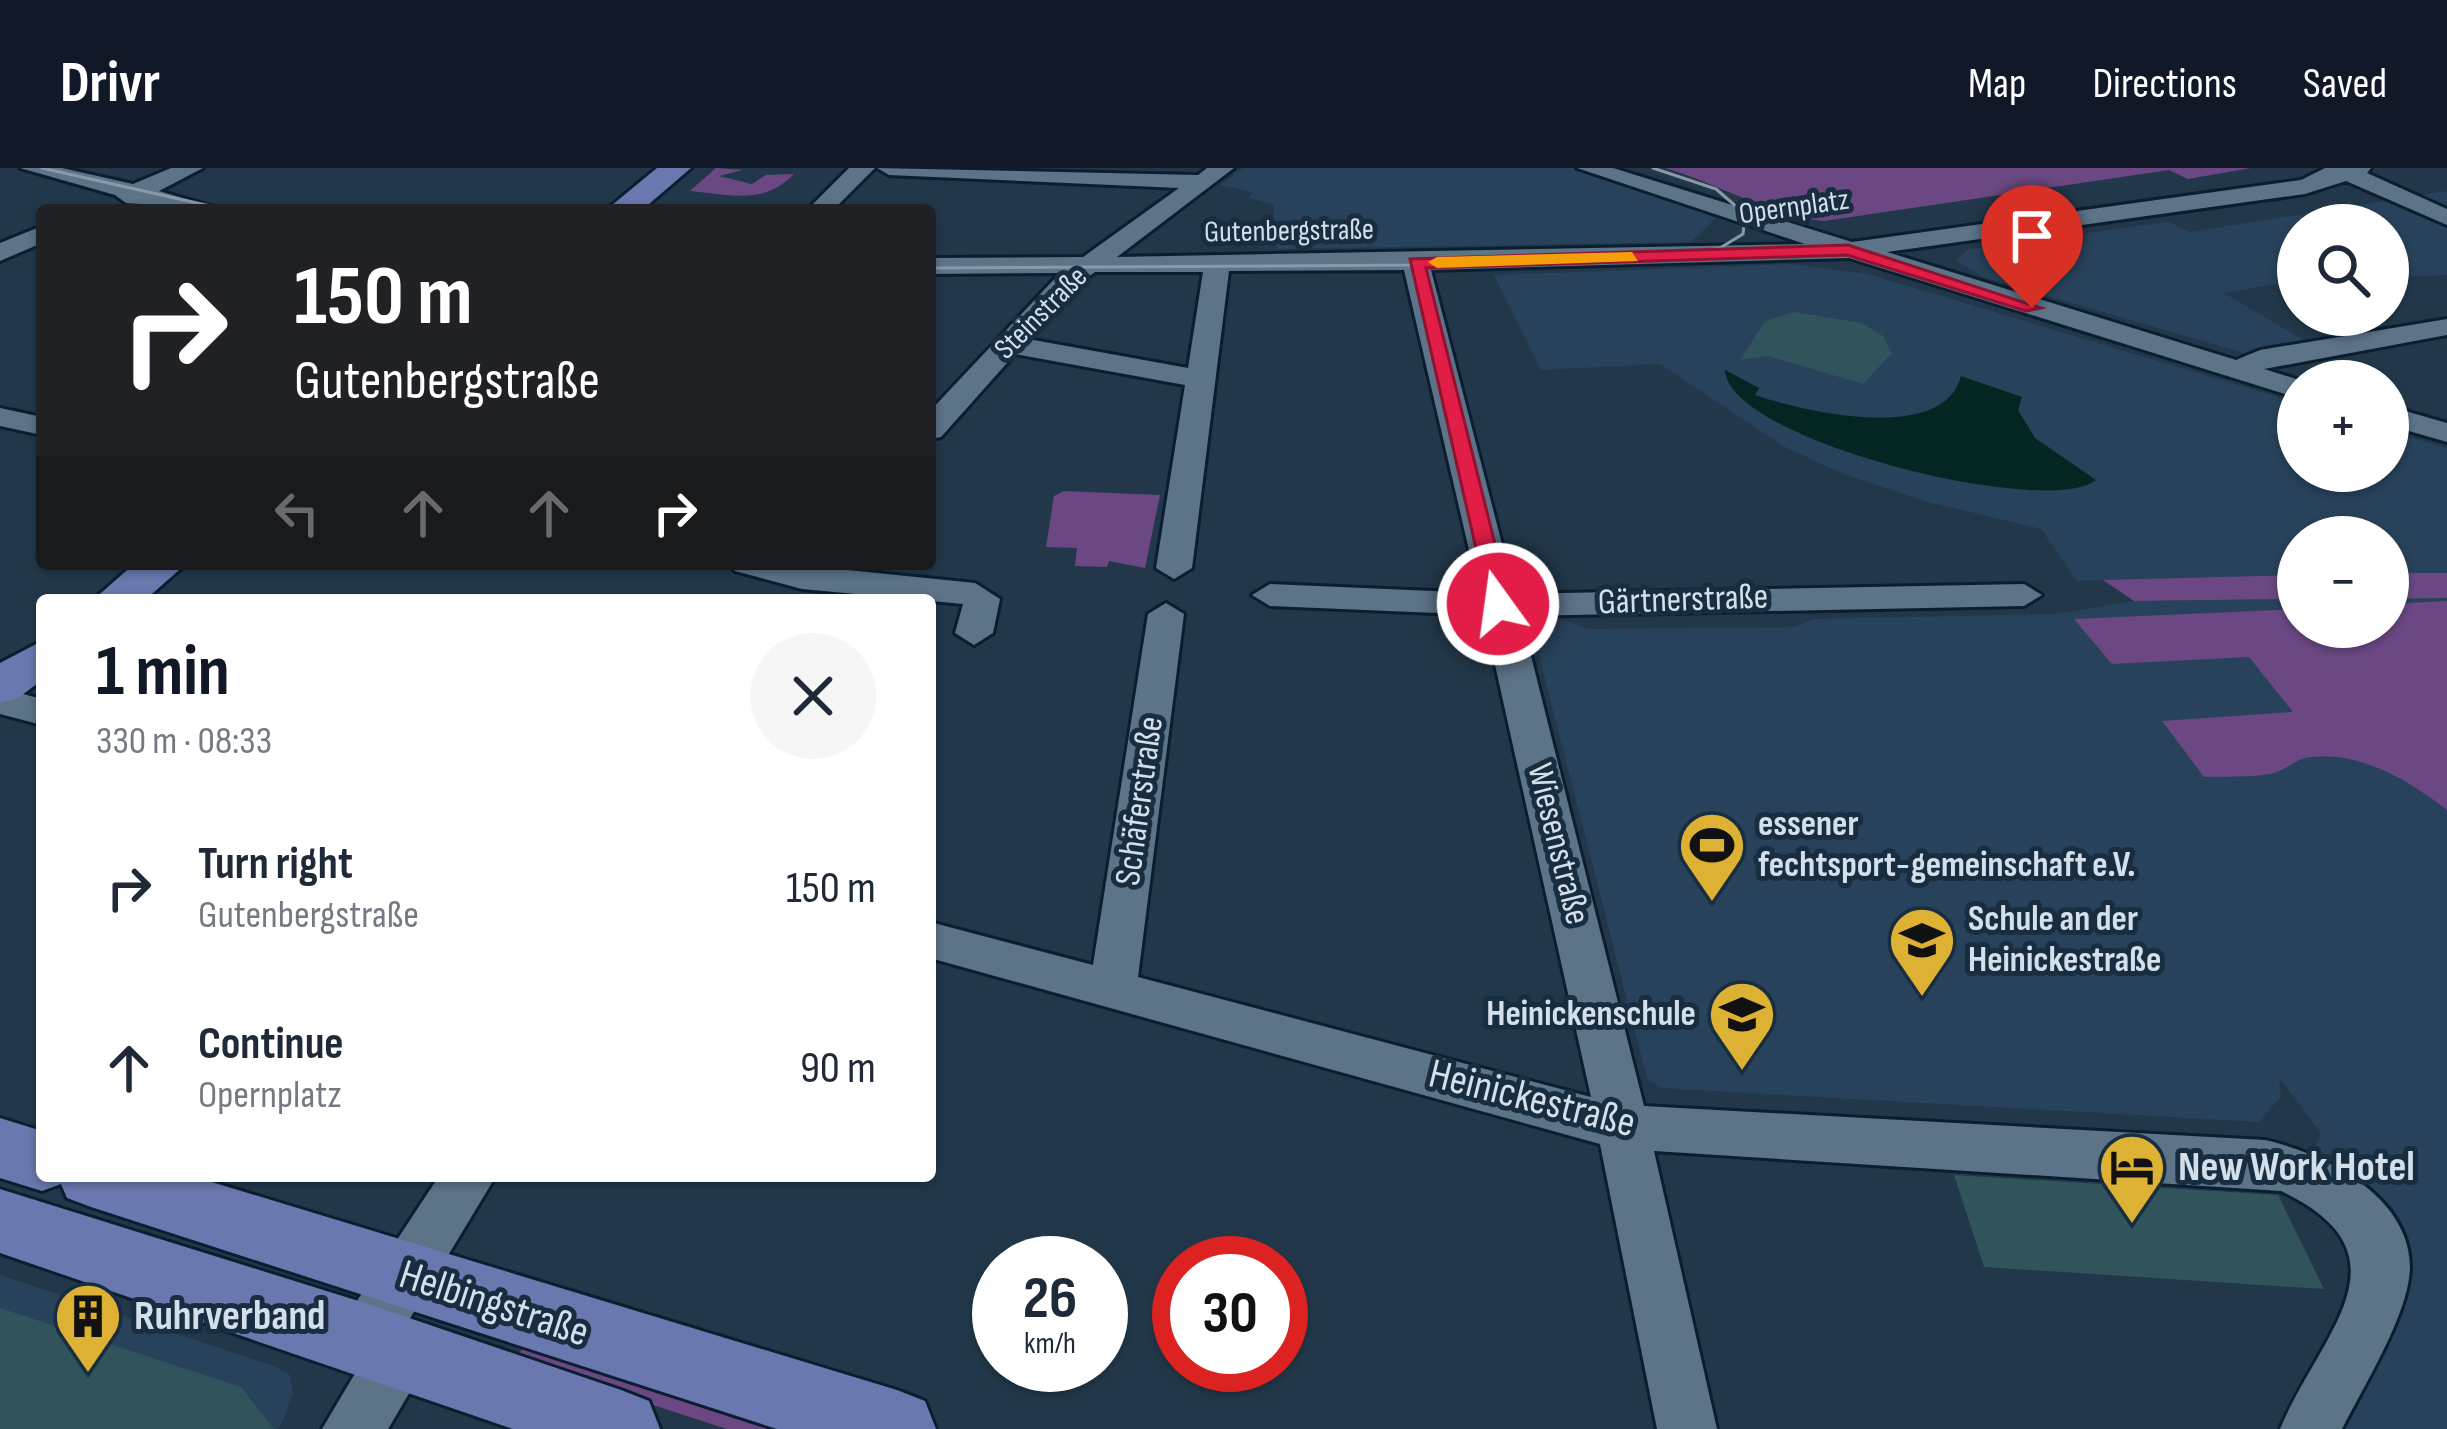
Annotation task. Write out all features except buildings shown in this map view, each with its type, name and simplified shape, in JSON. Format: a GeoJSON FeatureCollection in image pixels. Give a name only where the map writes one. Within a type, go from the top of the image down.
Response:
{"type":"FeatureCollection","features":[{"type":"Feature","properties":{"kind":"main road"},"geometry":{"type":"LineString","coordinates":[[630,204],[676,168]]}},
{"type":"Feature","properties":{"kind":"main road"},"geometry":{"type":"LineString","coordinates":[[124,594],[155,570]]}},
{"type":"Feature","properties":{"kind":"main road"},"geometry":{"type":"LineString","coordinates":[[0,687],[36,660]]}},
{"type":"Feature","properties":{"kind":"main road"},"geometry":{"type":"LineString","coordinates":[[0,1148],[36,1159]]}},
{"type":"Feature","properties":{"kind":"main road","name":"Helbingstraße"},"geometry":{"type":"LineString","coordinates":[[110,1182],[897,1429]]}},
{"type":"Feature","properties":{"kind":"main road","name":"Helbingstraße"},"geometry":{"type":"LineString","coordinates":[[0,1221],[385,1346],[621,1429]]}},
{"type":"Feature","properties":{"kind":"street"},"geometry":{"type":"LineString","coordinates":[[32,168],[183,204]]}},
{"type":"Feature","properties":{"kind":"street"},"geometry":{"type":"LineString","coordinates":[[108,204],[191,168]]}},
{"type":"Feature","properties":{"kind":"street"},"geometry":{"type":"LineString","coordinates":[[825,204],[863,168]]}},
{"type":"Feature","properties":{"kind":"street"},"geometry":{"type":"LineString","coordinates":[[890,168],[1212,175]]}},
{"type":"Feature","properties":{"kind":"street"},"geometry":{"type":"LineString","coordinates":[[1589,168],[2277,383]]}},
{"type":"Feature","properties":{"kind":"street"},"geometry":{"type":"LineString","coordinates":[[2355,169],[2397,196],[2447,218]]}},
{"type":"Feature","properties":{"kind":"street"},"geometry":{"type":"LineString","coordinates":[[2228,188],[2355,169],[2447,203]]}},
{"type":"Feature","properties":{"kind":"street"},"geometry":{"type":"LineString","coordinates":[[2228,188],[2270,171],[2397,196]]}},
{"type":"Feature","properties":{"kind":"street","name":"Steinstraße"},"geometry":{"type":"LineString","coordinates":[[936,423],[1086,266],[1212,175]]}},
{"type":"Feature","properties":{"kind":"street","name":"Opernplatz"},"geometry":{"type":"LineString","coordinates":[[1720,253],[1807,237],[2228,188]]}},
{"type":"Feature","properties":{"kind":"street","name":"Opernplatz"},"geometry":{"type":"LineString","coordinates":[[1720,253],[1848,250],[1941,239],[2228,188]]}},
{"type":"Feature","properties":{"kind":"street"},"geometry":{"type":"LineString","coordinates":[[0,253],[36,237]]}},
{"type":"Feature","properties":{"kind":"street"},"geometry":{"type":"LineString","coordinates":[[1941,239],[1937,257],[1961,285]]}},
{"type":"Feature","properties":{"kind":"street","name":"Gutenbergstraße"},"geometry":{"type":"LineString","coordinates":[[936,266],[1416,263],[1720,253]]}},
{"type":"Feature","properties":{"kind":"street","name":"Wiesenstraße"},"geometry":{"type":"LineString","coordinates":[[1416,263],[1589,969],[1687,1429]]}},
{"type":"Feature","properties":{"kind":"street"},"geometry":{"type":"LineString","coordinates":[[1174,568],[1217,265]]}},
{"type":"Feature","properties":{"kind":"street"},"geometry":{"type":"LineString","coordinates":[[2239,371],[2260,359],[2447,327]]}},
{"type":"Feature","properties":{"kind":"street"},"geometry":{"type":"LineString","coordinates":[[1008,344],[1199,379]]}},
{"type":"Feature","properties":{"kind":"street"},"geometry":{"type":"LineString","coordinates":[[0,417],[36,425]]}},
{"type":"Feature","properties":{"kind":"street"},"geometry":{"type":"LineString","coordinates":[[2409,422],[2447,433]]}},
{"type":"Feature","properties":{"kind":"street"},"geometry":{"type":"LineString","coordinates":[[773,570],[826,582],[975,594],[982,599],[983,611],[974,634]]}},
{"type":"Feature","properties":{"kind":"street","name":"Gärtnerstraße"},"geometry":{"type":"LineString","coordinates":[[1270,595],[1498,604],[2024,595]]}},
{"type":"Feature","properties":{"kind":"street","name":"Schäferstraße"},"geometry":{"type":"LineString","coordinates":[[1113,988],[1166,614]]}},
{"type":"Feature","properties":{"kind":"street"},"geometry":{"type":"LineString","coordinates":[[0,701],[36,710]]}},
{"type":"Feature","properties":{"kind":"street","name":"Heinickestraße"},"geometry":{"type":"LineString","coordinates":[[936,942],[1620,1127],[2265,1163],[2293,1170],[2324,1186],[2362,1220],[2374,1238],[2382,1270],[2310,1429]]}},
{"type":"Feature","properties":{"kind":"street"},"geometry":{"type":"LineString","coordinates":[[352,1429],[407,1275],[465,1182]]}},
{"type":"Feature","properties":{"kind":"shaded area"},"geometry":{"type":"Polygon","coordinates":[[[716,168],[743,170],[719,176],[752,184],[766,175],[794,174],[759,194],[690,191],[716,168]]]}},
{"type":"Feature","properties":{"kind":"shaded area"},"geometry":{"type":"Polygon","coordinates":[[[1243,168],[1580,168],[1721,213],[1691,242],[1277,249],[1273,204],[1248,198],[1253,192],[1220,185],[1243,168]]]}},
{"type":"Feature","properties":{"kind":"shaded area"},"geometry":{"type":"Polygon","coordinates":[[[1665,168],[2251,168],[2188,179],[2169,170],[1824,221],[1763,206],[1665,168]]]}},
{"type":"Feature","properties":{"kind":"shaded area"},"geometry":{"type":"Polygon","coordinates":[[[2447,191],[2447,275],[2409,276],[2409,204],[2366,204],[2447,191]]]}},
{"type":"Feature","properties":{"kind":"shaded area"},"geometry":{"type":"Polygon","coordinates":[[[2277,218],[2277,284],[2224,293],[2277,324],[2277,336],[2296,336],[2315,347],[2254,356],[1983,277],[1956,260],[1969,249],[2169,222],[2190,232],[2277,218]]]}},
{"type":"Feature","properties":{"kind":"shaded area"},"geometry":{"type":"Polygon","coordinates":[[[1789,264],[1868,274],[2277,397],[2277,492],[2409,492],[2409,437],[2447,448],[2447,573],[2409,573],[2409,516],[2277,516],[2277,576],[2077,581],[2041,529],[1928,502],[1841,473],[1783,446],[1660,364],[1541,370],[1494,275],[1789,264]]]}},
{"type":"Feature","properties":{"kind":"shaded area"},"geometry":{"type":"Polygon","coordinates":[[[1725,370],[1759,388],[1755,395],[1869,417],[1900,417],[1928,410],[1949,397],[1961,376],[2022,397],[2018,410],[2035,438],[2096,480],[2067,489],[2019,489],[1894,466],[1778,423],[1740,397],[1725,370]]]}},
{"type":"Feature","properties":{"kind":"shaded area"},"geometry":{"type":"Polygon","coordinates":[[[1064,491],[1160,495],[1145,568],[1109,561],[1107,567],[1075,566],[1077,548],[1046,547],[1054,496],[1064,491]]]}},
{"type":"Feature","properties":{"kind":"shaded area"},"geometry":{"type":"Polygon","coordinates":[[[2409,573],[2447,573],[2447,598],[2409,599],[2409,573]]]}},
{"type":"Feature","properties":{"kind":"shaded area"},"geometry":{"type":"Polygon","coordinates":[[[2277,576],[2277,599],[2134,601],[2103,580],[2277,576]]]}},
{"type":"Feature","properties":{"kind":"shaded area"},"geometry":{"type":"Polygon","coordinates":[[[2447,598],[2447,1429],[2336,1429],[2401,1286],[2324,1167],[2316,1144],[2321,1133],[2279,1077],[2281,1096],[2259,1122],[1661,1088],[1647,1078],[1532,628],[1539,622],[1561,619],[1588,629],[1795,627],[1813,619],[2057,614],[2134,601],[2277,599],[2277,648],[2409,648],[2409,599],[2447,598]]]}},
{"type":"Feature","properties":{"kind":"shaded area"},"geometry":{"type":"Polygon","coordinates":[[[2447,601],[2447,810],[2401,779],[2366,763],[2329,756],[2299,760],[2270,774],[2204,777],[2162,721],[2293,712],[2249,657],[2112,664],[2074,619],[2277,610],[2277,648],[2409,648],[2409,603],[2447,601]]]}},
{"type":"Feature","properties":{"kind":"shaded area","name":"Ruhrverband"},"geometry":{"type":"Polygon","coordinates":[[[0,1275],[274,1366],[290,1375],[293,1393],[284,1418],[278,1429],[0,1429],[0,1275]]]}},
{"type":"Feature","properties":{"kind":"shaded area"},"geometry":{"type":"Polygon","coordinates":[[[528,1341],[802,1429],[727,1429],[514,1360],[528,1341]]]}},
{"type":"Feature","properties":{"kind":"tram line"},"geometry":{"type":"LineString","coordinates":[[42,168],[201,204]]}},
{"type":"Feature","properties":{"kind":"tram line"},"geometry":{"type":"LineString","coordinates":[[936,268],[1417,265],[1684,255],[1720,248],[1743,234],[1745,214],[1716,189],[1653,168]]}},
{"type":"Feature","properties":{"kind":"slow traffic"},"geometry":{"type":"LineString","coordinates":[[1437,262],[1632,257]]}},
{"type":"Feature","properties":{"kind":"place","name":"essener fechtsport-gemeinschaft e.V."},"geometry":{"type":"Point","coordinates":[1712,904]}},
{"type":"Feature","properties":{"kind":"place","name":"Schule an der Heinickestraße"},"geometry":{"type":"Point","coordinates":[1922,999]}},
{"type":"Feature","properties":{"kind":"place","name":"Heinickenschule"},"geometry":{"type":"Point","coordinates":[1742,1073]}},
{"type":"Feature","properties":{"kind":"place","name":"New Work Hotel"},"geometry":{"type":"Point","coordinates":[2132,1226]}},
{"type":"Feature","properties":{"kind":"place","name":"Ruhrverband"},"geometry":{"type":"Point","coordinates":[88,1375]}},
{"type":"Feature","properties":{"kind":"route"},"geometry":{"type":"LineString","coordinates":[[1498,604],[1416,263],[1848,250],[2032,308]]}}]}
